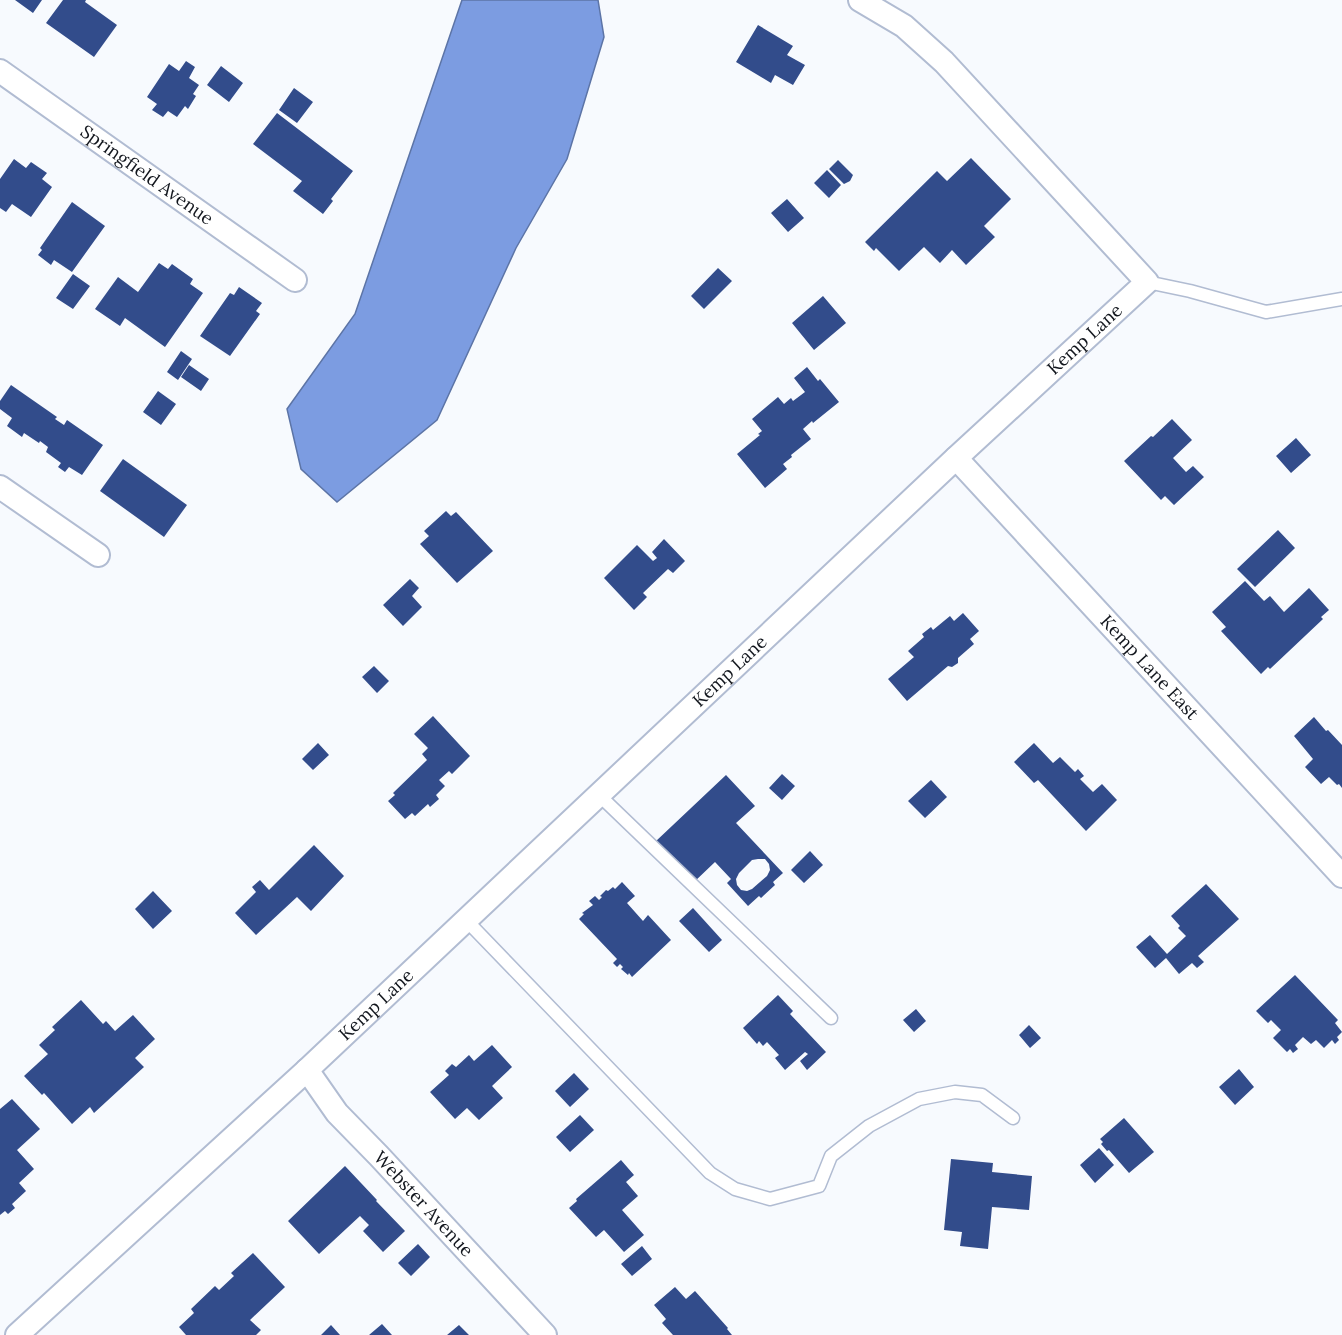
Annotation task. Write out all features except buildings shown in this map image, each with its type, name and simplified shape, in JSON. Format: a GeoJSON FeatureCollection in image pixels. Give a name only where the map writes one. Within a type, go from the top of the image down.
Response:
{"type":"FeatureCollection","features":[{"type":"Feature","properties":{"kind":"street"},"geometry":{"type":"LineString","coordinates":[[860,0],[904,27],[944,62],[1147,282]]}},
{"type":"Feature","properties":{"kind":"street","name":"Springfield Avenue"},"geometry":{"type":"LineString","coordinates":[[0,71],[295,280]]}},
{"type":"Feature","properties":{"kind":"street","name":"Kemp Lane"},"geometry":{"type":"LineString","coordinates":[[17,1335],[307,1070],[956,458],[1147,282]]}},
{"type":"Feature","properties":{"kind":"street","name":"Kemp Lane East"},"geometry":{"type":"LineString","coordinates":[[956,458],[1342,876]]}},
{"type":"Feature","properties":{"kind":"street"},"geometry":{"type":"LineString","coordinates":[[0,487],[99,555]]}},
{"type":"Feature","properties":{"kind":"street","name":"Webster Avenue"},"geometry":{"type":"LineString","coordinates":[[307,1070],[337,1113],[545,1335]]}},
{"type":"Feature","properties":{"kind":"lane"},"geometry":{"type":"LineString","coordinates":[[1147,282],[1266,312],[1342,299]]}},
{"type":"Feature","properties":{"kind":"lane"},"geometry":{"type":"LineString","coordinates":[[599,795],[831,1018]]}},
{"type":"Feature","properties":{"kind":"lane"},"geometry":{"type":"LineString","coordinates":[[466,920],[710,1173],[735,1189],[770,1199],[819,1186],[831,1156],[869,1126],[919,1099],[955,1092],[981,1095],[1013,1118]]}},
{"type":"Feature","properties":{"kind":"water"},"geometry":{"type":"Polygon","coordinates":[[[462,0],[598,0],[604,37],[567,159],[516,248],[437,420],[337,502],[301,469],[287,409],[355,314],[462,0]]]}}]}
